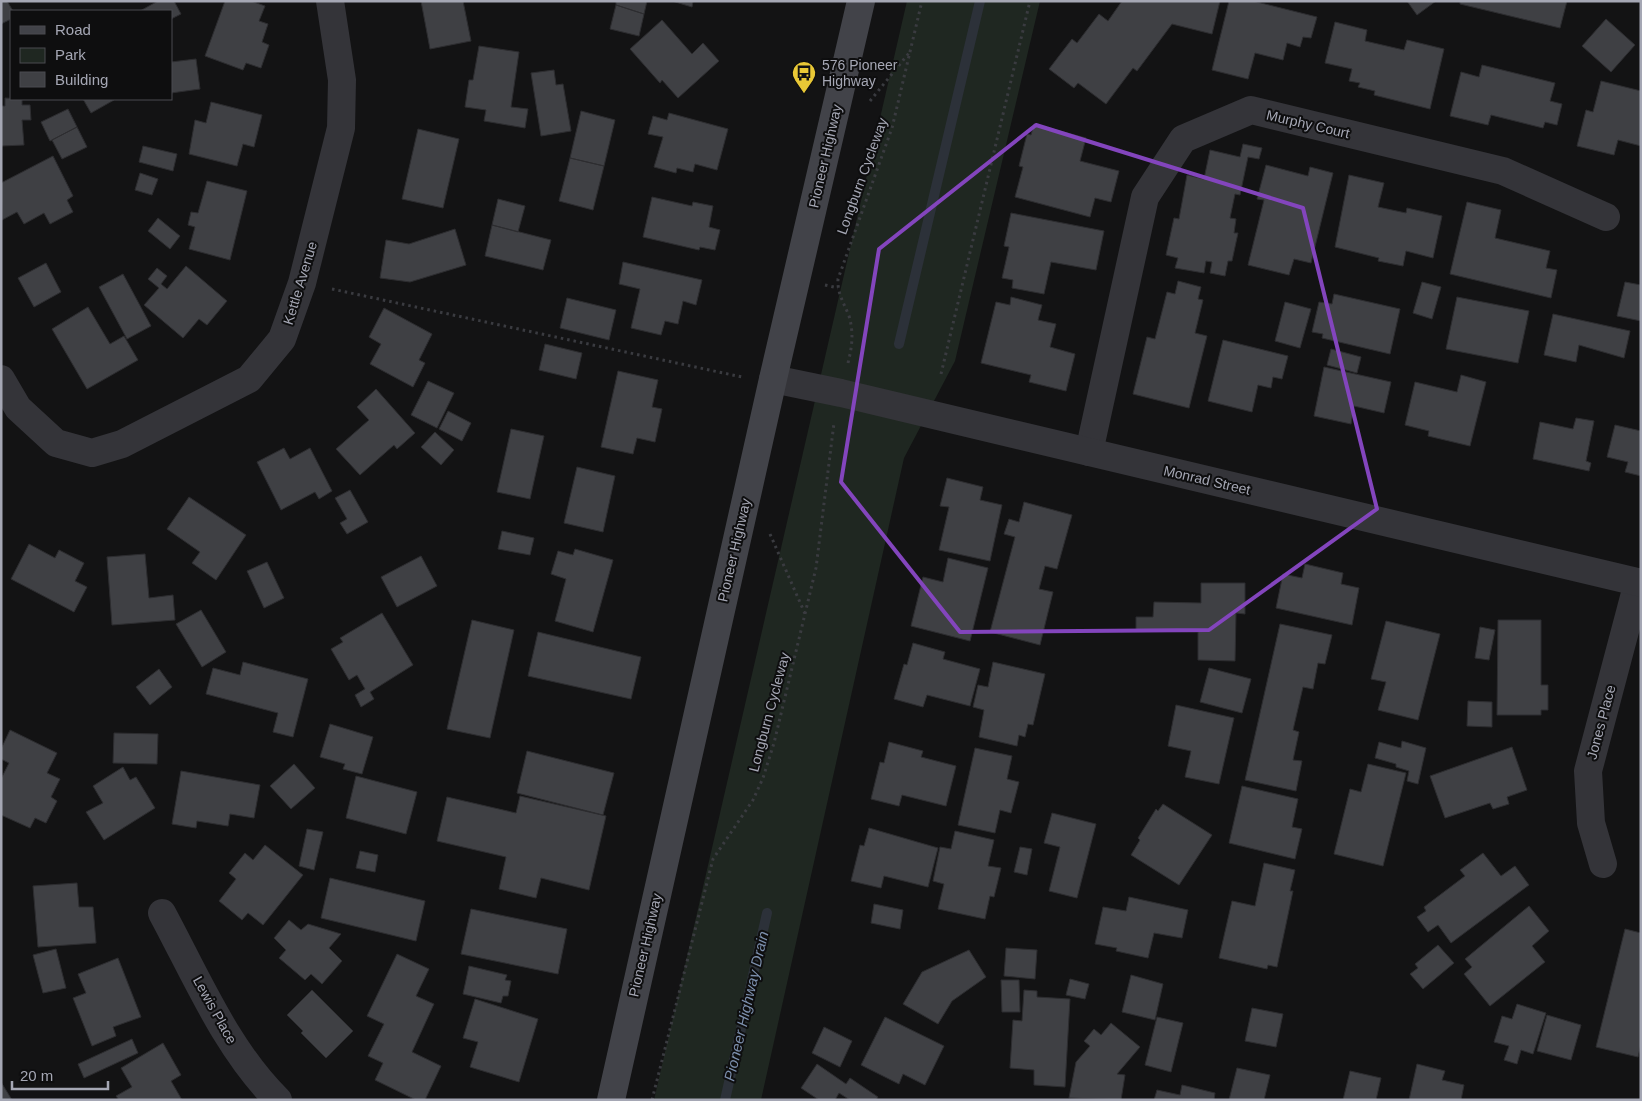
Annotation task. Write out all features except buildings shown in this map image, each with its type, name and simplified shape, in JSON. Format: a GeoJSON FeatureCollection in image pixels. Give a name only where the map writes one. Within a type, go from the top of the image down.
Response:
{"type":"FeatureCollection","features":[{"type":"Feature","properties":{"kind":"main road","name":"Pioneer Highway"},"geometry":{"type":"LineString","coordinates":[[611,1100],[773,379],[861,1]]}},
{"type":"Feature","properties":{"kind":"street","name":"Kettle Avenue"},"geometry":{"type":"LineString","coordinates":[[1,379],[18,408],[56,443],[92,453],[122,444],[249,378],[282,339],[302,283],[341,128],[342,80],[330,1]]}},
{"type":"Feature","properties":{"kind":"street","name":"Murphy Court"},"geometry":{"type":"LineString","coordinates":[[1089,452],[1145,196],[1183,139],[1252,110],[1503,171],[1606,217]]}},
{"type":"Feature","properties":{"kind":"street","name":"Monrad Street"},"geometry":{"type":"LineString","coordinates":[[773,379],[1639,583]]}},
{"type":"Feature","properties":{"kind":"street","name":"Jones Place"},"geometry":{"type":"LineString","coordinates":[[1603,864],[1591,823],[1588,771],[1639,583]]}},
{"type":"Feature","properties":{"kind":"street","name":"Lewis Place"},"geometry":{"type":"LineString","coordinates":[[162,913],[234,1045],[258,1081],[278,1100]]}},
{"type":"Feature","properties":{"kind":"path","name":"Longburn Cycleway"},"geometry":{"type":"LineString","coordinates":[[850,356],[852,331],[838,288],[840,270],[892,128],[922,1]]}},
{"type":"Feature","properties":{"kind":"path"},"geometry":{"type":"LineString","coordinates":[[942,374],[1030,1]]}},
{"type":"Feature","properties":{"kind":"path"},"geometry":{"type":"LineString","coordinates":[[302,283],[732,376],[773,379]]}},
{"type":"Feature","properties":{"kind":"path"},"geometry":{"type":"LineString","coordinates":[[830,286],[838,288]]}},
{"type":"Feature","properties":{"kind":"path","name":"Longburn Cycleway"},"geometry":{"type":"LineString","coordinates":[[652,1100],[709,870],[720,847],[753,800],[763,778],[774,743],[806,616],[824,519],[832,431]]}},
{"type":"Feature","properties":{"kind":"path"},"geometry":{"type":"LineString","coordinates":[[768,529],[806,616]]}},
{"type":"Feature","properties":{"kind":"highlighted area"},"geometry":{"type":"Polygon","coordinates":[[[1036,125],[1303,208],[1377,509],[1209,630],[960,632],[841,482],[879,249],[1036,125]]]}},
{"type":"Feature","properties":{"kind":"green space"},"geometry":{"type":"Polygon","coordinates":[[[907,1],[1040,1],[955,361],[904,458],[761,1100],[654,1100],[907,1]]]}},
{"type":"Feature","properties":{"kind":"waterway"},"geometry":{"type":"LineString","coordinates":[[899,344],[980,1]]}},
{"type":"Feature","properties":{"kind":"waterway","name":"Pioneer Highway Drain"},"geometry":{"type":"LineString","coordinates":[[725,1100],[767,913]]}},
{"type":"Feature","properties":{"kind":"place","name":"576 Pioneer Highway"},"geometry":{"type":"Point","coordinates":[804,94]}}]}
